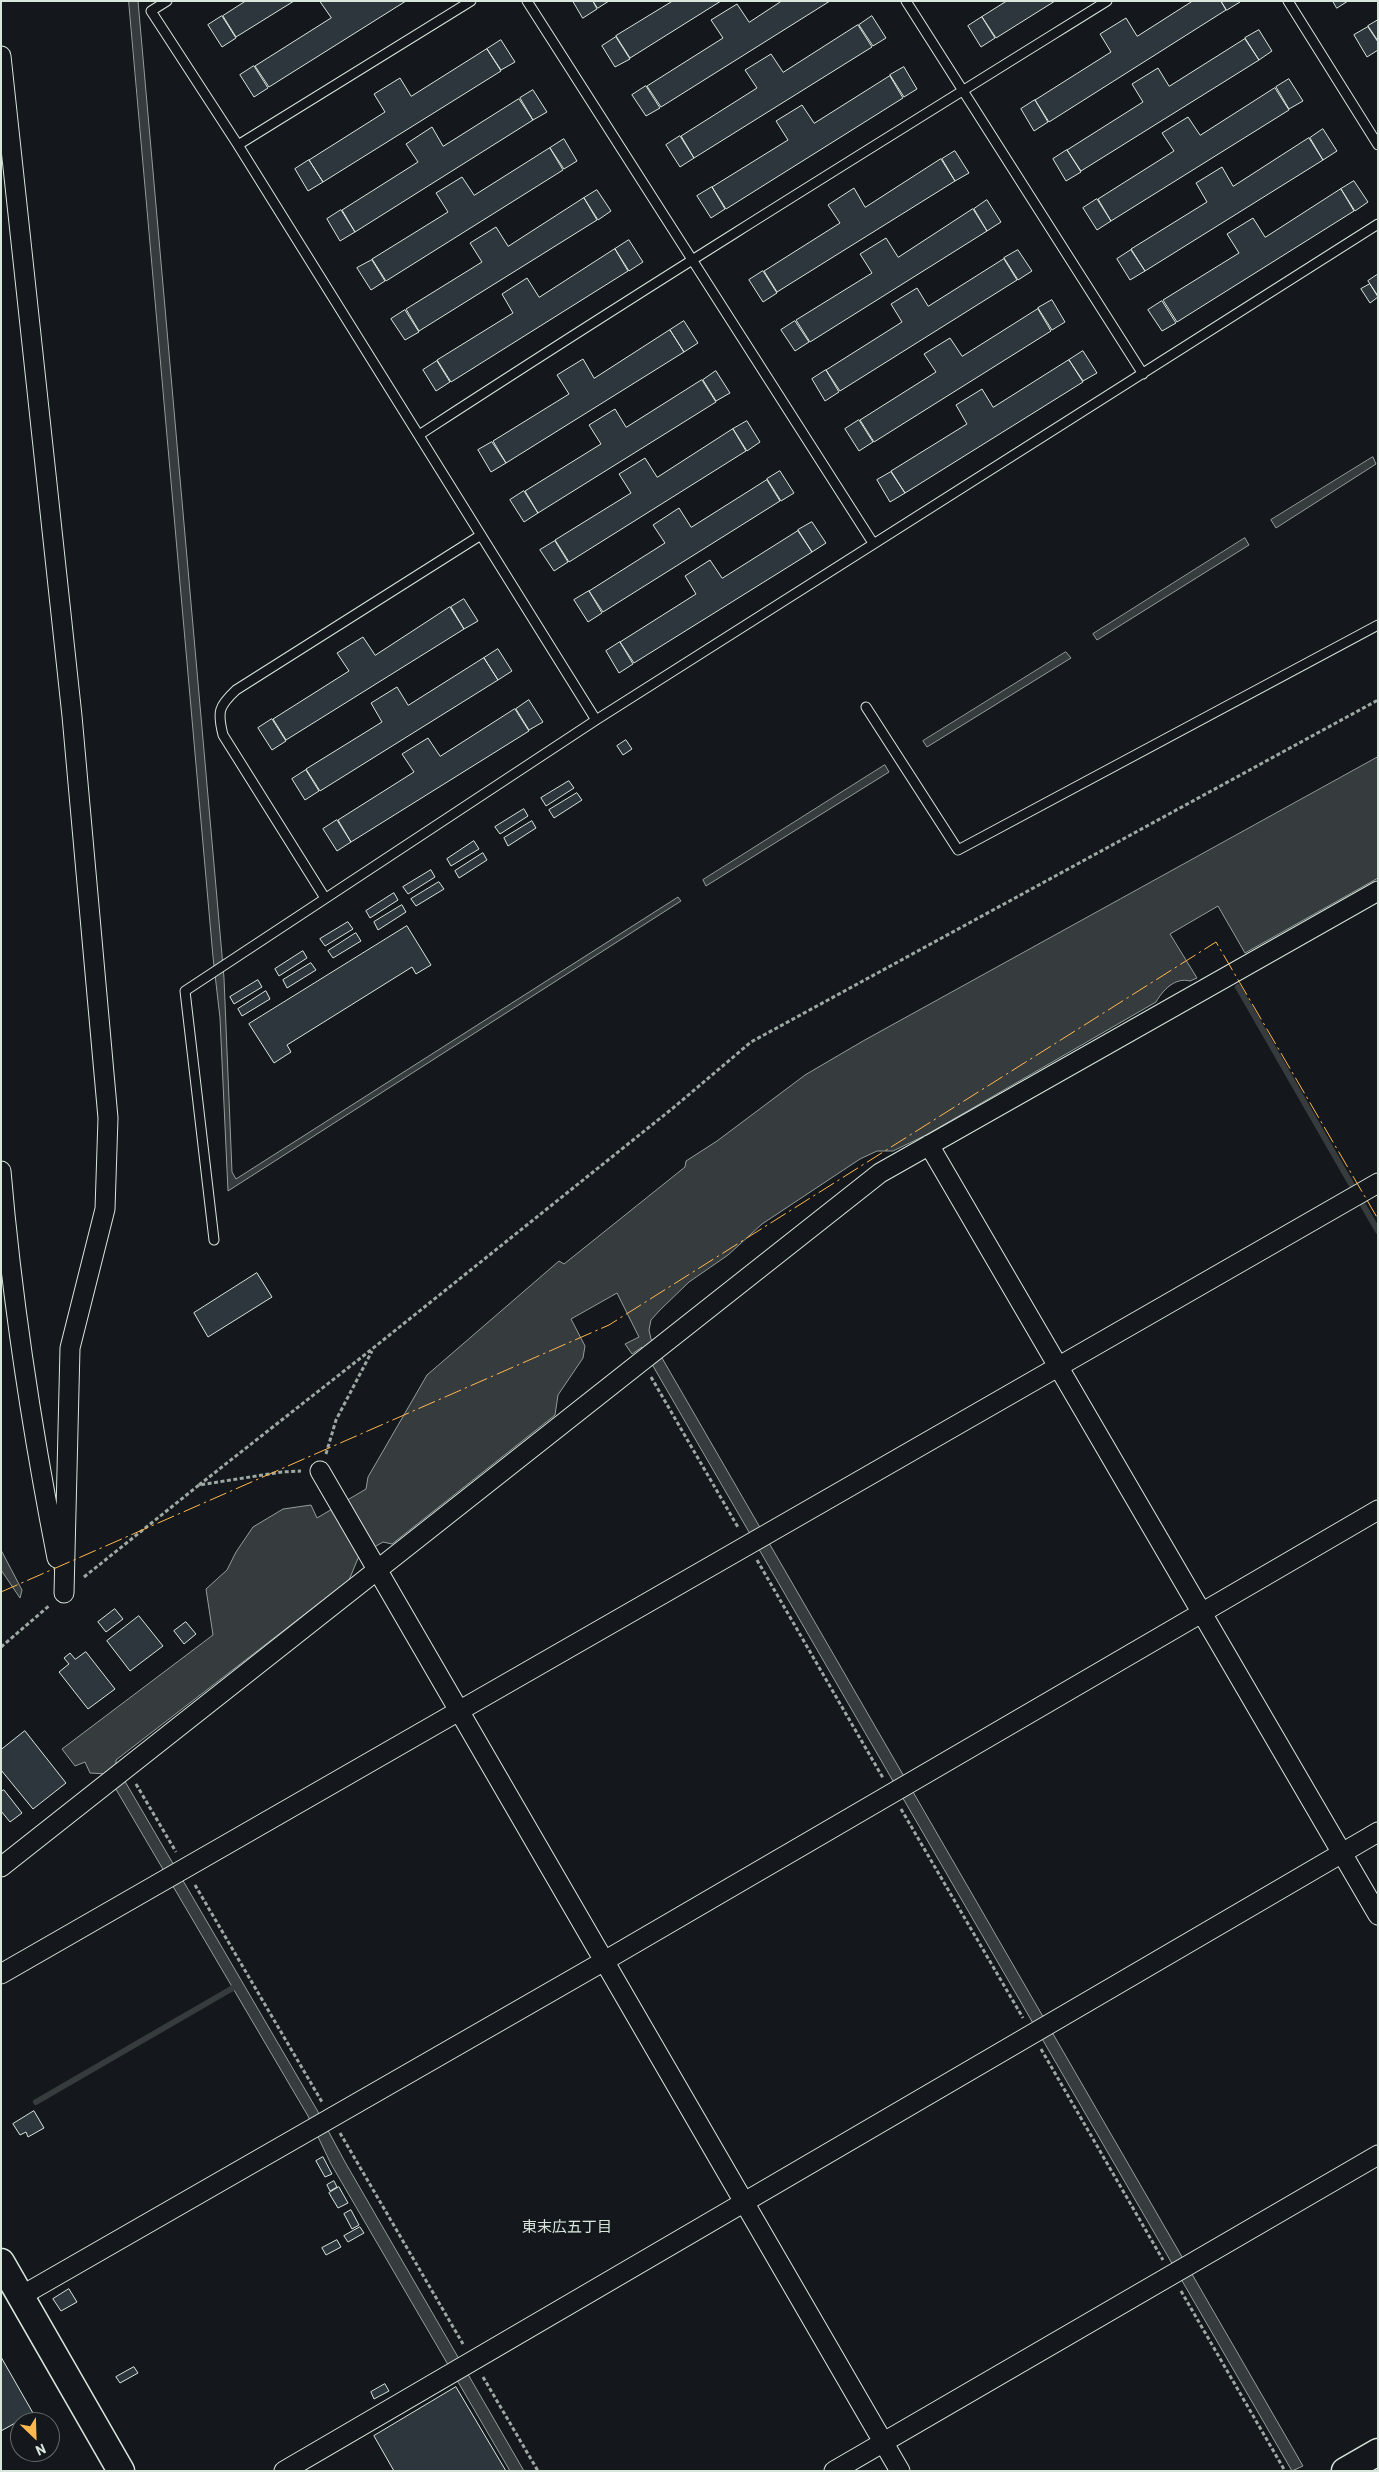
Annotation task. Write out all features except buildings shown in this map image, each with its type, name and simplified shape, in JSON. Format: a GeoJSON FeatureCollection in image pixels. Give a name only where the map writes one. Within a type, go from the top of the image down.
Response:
{"type":"FeatureCollection","features":[{"type":"Feature","properties":{"kind":"street"},"geometry":{"type":"LineString","coordinates":[[1,56],[72,716],[108,1118],[105,1209],[70,1348],[64,1593]]}},
{"type":"Feature","properties":{"kind":"street"},"geometry":{"type":"LineString","coordinates":[[1,1867],[116,1777],[375,1564],[649,1356],[880,1173],[1378,892]]}},
{"type":"Feature","properties":{"kind":"street"},"geometry":{"type":"LineString","coordinates":[[929,1145],[1378,1915]]}},
{"type":"Feature","properties":{"kind":"street"},"geometry":{"type":"LineString","coordinates":[[1,1171],[7,1240],[40,1469],[64,1593]]}},
{"type":"Feature","properties":{"kind":"street"},"geometry":{"type":"LineString","coordinates":[[1,1974],[461,1712],[1378,1183]]}},
{"type":"Feature","properties":{"kind":"street"},"geometry":{"type":"LineString","coordinates":[[320,1471],[606,1960],[900,2471]]}},
{"type":"Feature","properties":{"kind":"street"},"geometry":{"type":"LineString","coordinates":[[21,2296],[606,1960],[1200,1612],[1378,1510]]}},
{"type":"Feature","properties":{"kind":"street"},"geometry":{"type":"LineString","coordinates":[[284,2471],[1378,1832]]}},
{"type":"Feature","properties":{"kind":"street"},"geometry":{"type":"LineString","coordinates":[[834,2471],[1378,2155]]}},
{"type":"Feature","properties":{"kind":"street"},"geometry":{"type":"LineString","coordinates":[[1,2262],[121,2471]]}},
{"type":"Feature","properties":{"kind":"street"},"geometry":{"type":"LineString","coordinates":[[1345,2471],[1378,2452]]}},
{"type":"Feature","properties":{"kind":"lane"},"geometry":{"type":"LineString","coordinates":[[167,1],[151,11],[238,145],[596,720]]}},
{"type":"Feature","properties":{"kind":"lane"},"geometry":{"type":"LineString","coordinates":[[238,145],[471,1]]}},
{"type":"Feature","properties":{"kind":"lane"},"geometry":{"type":"LineString","coordinates":[[527,1],[873,543]]}},
{"type":"Feature","properties":{"kind":"lane"},"geometry":{"type":"LineString","coordinates":[[906,1],[1143,374]]}},
{"type":"Feature","properties":{"kind":"lane"},"geometry":{"type":"LineString","coordinates":[[419,435],[621,303],[692,262],[1107,1]]}},
{"type":"Feature","properties":{"kind":"lane"},"geometry":{"type":"LineString","coordinates":[[1288,1],[1378,145]]}},
{"type":"Feature","properties":{"kind":"lane"},"geometry":{"type":"LineString","coordinates":[[214,1240],[185,990],[596,720],[1378,224]]}},
{"type":"Feature","properties":{"kind":"lane"},"geometry":{"type":"LineString","coordinates":[[325,898],[223,735],[219,719],[222,704],[236,690],[481,535]]}},
{"type":"Feature","properties":{"kind":"lane"},"geometry":{"type":"LineString","coordinates":[[866,707],[958,850],[1378,625]]}},
{"type":"Feature","properties":{"kind":"path"},"geometry":{"type":"LineString","coordinates":[[1,1647],[64,1593],[673,1108],[751,1042],[1378,700]]}},
{"type":"Feature","properties":{"kind":"path"},"geometry":{"type":"LineString","coordinates":[[199,1485],[282,1472],[320,1471],[336,1420],[372,1349]]}},
{"type":"Feature","properties":{"kind":"path"},"geometry":{"type":"LineString","coordinates":[[649,1356],[1179,2270],[1285,2471]]}},
{"type":"Feature","properties":{"kind":"shaded area"},"geometry":{"type":"Polygon","coordinates":[[[129,1],[138,1],[224,978],[232,1172],[236,1179],[678,897],[681,901],[228,1191],[220,1018],[213,957],[129,1]]]}},
{"type":"Feature","properties":{"kind":"shaded area"},"geometry":{"type":"Polygon","coordinates":[[[1373,457],[1376,464],[1276,528],[1271,520],[1373,457]]]}},
{"type":"Feature","properties":{"kind":"shaded area"},"geometry":{"type":"Polygon","coordinates":[[[1245,538],[1249,545],[1097,640],[1093,634],[1245,538]]]}},
{"type":"Feature","properties":{"kind":"shaded area"},"geometry":{"type":"Polygon","coordinates":[[[1066,652],[1071,658],[927,747],[923,741],[1066,652]]]}},
{"type":"Feature","properties":{"kind":"shaded area"},"geometry":{"type":"Polygon","coordinates":[[[1378,757],[1378,878],[1245,953],[1218,906],[1170,934],[1197,978],[1174,983],[1162,993],[1156,1002],[926,1135],[893,1151],[877,1151],[860,1159],[762,1224],[728,1255],[689,1282],[651,1320],[649,1330],[651,1339],[1303,2466],[1292,2471],[642,1347],[632,1354],[625,1344],[639,1337],[617,1293],[571,1319],[585,1346],[583,1358],[558,1395],[555,1415],[392,1544],[383,1542],[359,1556],[349,1580],[116,1760],[116,1766],[317,2110],[345,2162],[524,2471],[510,2471],[331,2164],[308,2116],[107,1774],[90,1773],[85,1762],[75,1766],[62,1749],[213,1635],[206,1589],[227,1570],[236,1552],[253,1527],[283,1509],[311,1505],[317,1518],[366,1489],[368,1477],[427,1375],[559,1261],[564,1264],[685,1167],[686,1161],[717,1141],[805,1075],[863,1041],[1378,757]]]}},
{"type":"Feature","properties":{"kind":"shaded area"},"geometry":{"type":"Polygon","coordinates":[[[885,765],[889,772],[706,886],[703,880],[885,765]]]}},
{"type":"Feature","properties":{"kind":"shaded area"},"geometry":{"type":"Polygon","coordinates":[[[1,1550],[22,1590],[20,1598],[1,1570],[1,1550]]]}},
{"type":"Feature","properties":{"kind":"waterway"},"geometry":{"type":"LineString","coordinates":[[1238,987],[1354,1189]]}},
{"type":"Feature","properties":{"kind":"waterway"},"geometry":{"type":"LineString","coordinates":[[1363,1205],[1378,1231]]}},
{"type":"Feature","properties":{"kind":"waterway"},"geometry":{"type":"LineString","coordinates":[[36,2102],[238,1985]]}},
{"type":"Feature","properties":{"kind":"power"},"geometry":{"type":"LineString","coordinates":[[1,1592],[609,1325],[1216,942],[1378,1219]]}},
{"type":"Feature","properties":{"kind":"district","name":"東末広五丁目"},"geometry":{"type":"Point","coordinates":[567,2227]}}]}
